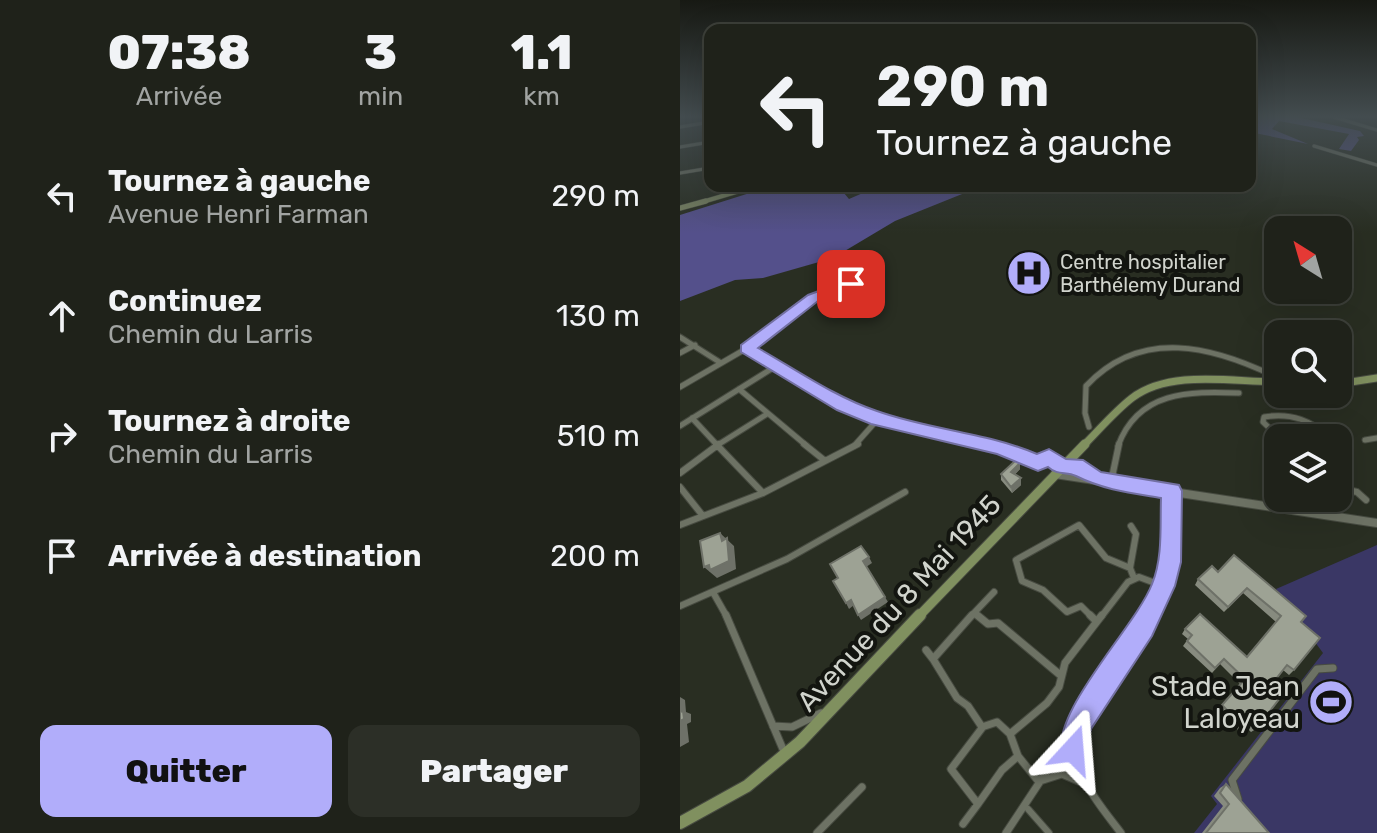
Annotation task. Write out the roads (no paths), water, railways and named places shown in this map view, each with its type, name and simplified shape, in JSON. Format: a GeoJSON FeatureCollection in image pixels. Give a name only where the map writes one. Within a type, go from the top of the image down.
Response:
{"type":"FeatureCollection","features":[{"type":"Feature","properties":{"kind":"main road"},"geometry":{"type":"LineString","coordinates":[[680,208],[735,192]]}},
{"type":"Feature","properties":{"kind":"main road"},"geometry":{"type":"LineString","coordinates":[[1352,382],[1377,378]]}},
{"type":"Feature","properties":{"kind":"main road","name":"Avenue du 8 Mai 1945"},"geometry":{"type":"LineString","coordinates":[[680,823],[747,786],[785,755],[1123,405],[1151,387],[1190,379],[1264,380]]}},
{"type":"Feature","properties":{"kind":"street"},"geometry":{"type":"LineString","coordinates":[[1347,156],[1377,165]]}},
{"type":"Feature","properties":{"kind":"street"},"geometry":{"type":"LineString","coordinates":[[680,173],[704,169]]}},
{"type":"Feature","properties":{"kind":"street"},"geometry":{"type":"LineString","coordinates":[[680,387],[747,349],[817,296],[855,284],[871,302]]}},
{"type":"Feature","properties":{"kind":"street"},"geometry":{"type":"LineString","coordinates":[[680,337],[721,363]]}},
{"type":"Feature","properties":{"kind":"street"},"geometry":{"type":"LineString","coordinates":[[680,353],[696,345]]}},
{"type":"Feature","properties":{"kind":"street"},"geometry":{"type":"LineString","coordinates":[[747,349],[843,405],[878,419],[1000,447],[1038,463],[1049,457],[1063,470],[1111,482],[1377,523]]}},
{"type":"Feature","properties":{"kind":"street"},"geometry":{"type":"LineString","coordinates":[[1089,427],[1085,413],[1086,386],[1108,364],[1137,353],[1156,349],[1207,350],[1264,374]]}},
{"type":"Feature","properties":{"kind":"street"},"geometry":{"type":"LineString","coordinates":[[680,426],[776,366]]}},
{"type":"Feature","properties":{"kind":"street"},"geometry":{"type":"LineString","coordinates":[[739,389],[824,461]]}},
{"type":"Feature","properties":{"kind":"street"},"geometry":{"type":"LineString","coordinates":[[1111,482],[1121,433],[1141,409],[1177,394],[1239,393]]}},
{"type":"Feature","properties":{"kind":"street"},"geometry":{"type":"LineString","coordinates":[[680,473],[717,445],[767,414]]}},
{"type":"Feature","properties":{"kind":"street"},"geometry":{"type":"LineString","coordinates":[[1265,424],[1264,417],[1304,417],[1313,424]]}},
{"type":"Feature","properties":{"kind":"street"},"geometry":{"type":"LineString","coordinates":[[692,418],[763,493]]}},
{"type":"Feature","properties":{"kind":"street"},"geometry":{"type":"LineString","coordinates":[[680,525],[763,493],[859,443],[878,419]]}},
{"type":"Feature","properties":{"kind":"street"},"geometry":{"type":"LineString","coordinates":[[1365,440],[1377,438]]}},
{"type":"Feature","properties":{"kind":"street"},"geometry":{"type":"LineString","coordinates":[[1079,452],[1084,470]]}},
{"type":"Feature","properties":{"kind":"street"},"geometry":{"type":"LineString","coordinates":[[1063,470],[1084,470],[1097,479]]}},
{"type":"Feature","properties":{"kind":"street"},"geometry":{"type":"LineString","coordinates":[[680,487],[703,516]]}},
{"type":"Feature","properties":{"kind":"street"},"geometry":{"type":"LineString","coordinates":[[1006,833],[1143,628],[1163,586],[1170,562],[1172,491]]}},
{"type":"Feature","properties":{"kind":"street"},"geometry":{"type":"LineString","coordinates":[[1352,491],[1366,500]]}},
{"type":"Feature","properties":{"kind":"street"},"geometry":{"type":"LineString","coordinates":[[680,606],[714,594],[787,559],[905,492]]}},
{"type":"Feature","properties":{"kind":"street"},"geometry":{"type":"LineString","coordinates":[[1334,512],[1335,516]]}},
{"type":"Feature","properties":{"kind":"street"},"geometry":{"type":"LineString","coordinates":[[1096,621],[1081,606],[1067,612],[1043,590],[1022,581],[1016,560],[1079,525],[1085,529],[1100,556],[1130,568]]}},
{"type":"Feature","properties":{"kind":"street"},"geometry":{"type":"LineString","coordinates":[[1131,526],[1136,534],[1130,568],[1134,578]]}},
{"type":"Feature","properties":{"kind":"street"},"geometry":{"type":"LineString","coordinates":[[1134,578],[1163,586]]}},
{"type":"Feature","properties":{"kind":"street"},"geometry":{"type":"LineString","coordinates":[[1010,734],[1047,703],[1059,687],[1059,674],[1096,621],[1105,617],[1134,578]]}},
{"type":"Feature","properties":{"kind":"street"},"geometry":{"type":"LineString","coordinates":[[933,659],[994,592]]}},
{"type":"Feature","properties":{"kind":"street"},"geometry":{"type":"LineString","coordinates":[[714,594],[719,598],[785,755]]}},
{"type":"Feature","properties":{"kind":"street"},"geometry":{"type":"LineString","coordinates":[[974,613],[988,624],[998,623],[1059,674]]}},
{"type":"Feature","properties":{"kind":"street"},"geometry":{"type":"LineString","coordinates":[[926,650],[957,698],[968,706],[982,727]]}},
{"type":"Feature","properties":{"kind":"street"},"geometry":{"type":"LineString","coordinates":[[1248,812],[1233,790],[1232,780],[1317,669],[1333,668]]}},
{"type":"Feature","properties":{"kind":"street"},"geometry":{"type":"LineString","coordinates":[[773,726],[801,724],[839,702]]}},
{"type":"Feature","properties":{"kind":"street"},"geometry":{"type":"LineString","coordinates":[[978,804],[951,769],[982,727],[997,722],[1010,734],[1018,756],[1039,782]]}},
{"type":"Feature","properties":{"kind":"street"},"geometry":{"type":"LineString","coordinates":[[1078,724],[1074,758],[1084,783],[1121,833]]}},
{"type":"Feature","properties":{"kind":"street"},"geometry":{"type":"LineString","coordinates":[[963,824],[1002,770],[1018,756]]}},
{"type":"Feature","properties":{"kind":"street"},"geometry":{"type":"LineString","coordinates":[[1039,782],[1062,774],[1084,783]]}},
{"type":"Feature","properties":{"kind":"street"},"geometry":{"type":"LineString","coordinates":[[817,833],[862,787]]}},
{"type":"Feature","properties":{"kind":"street"},"geometry":{"type":"LineString","coordinates":[[1028,809],[1049,833]]}},
{"type":"Feature","properties":{"kind":"place","name":"Centre hospitalier Barthélemy Durand"},"geometry":{"type":"Point","coordinates":[1029,273]}},
{"type":"Feature","properties":{"kind":"place","name":"Stade Jean Laloyeau"},"geometry":{"type":"Point","coordinates":[1331,702]}}]}
